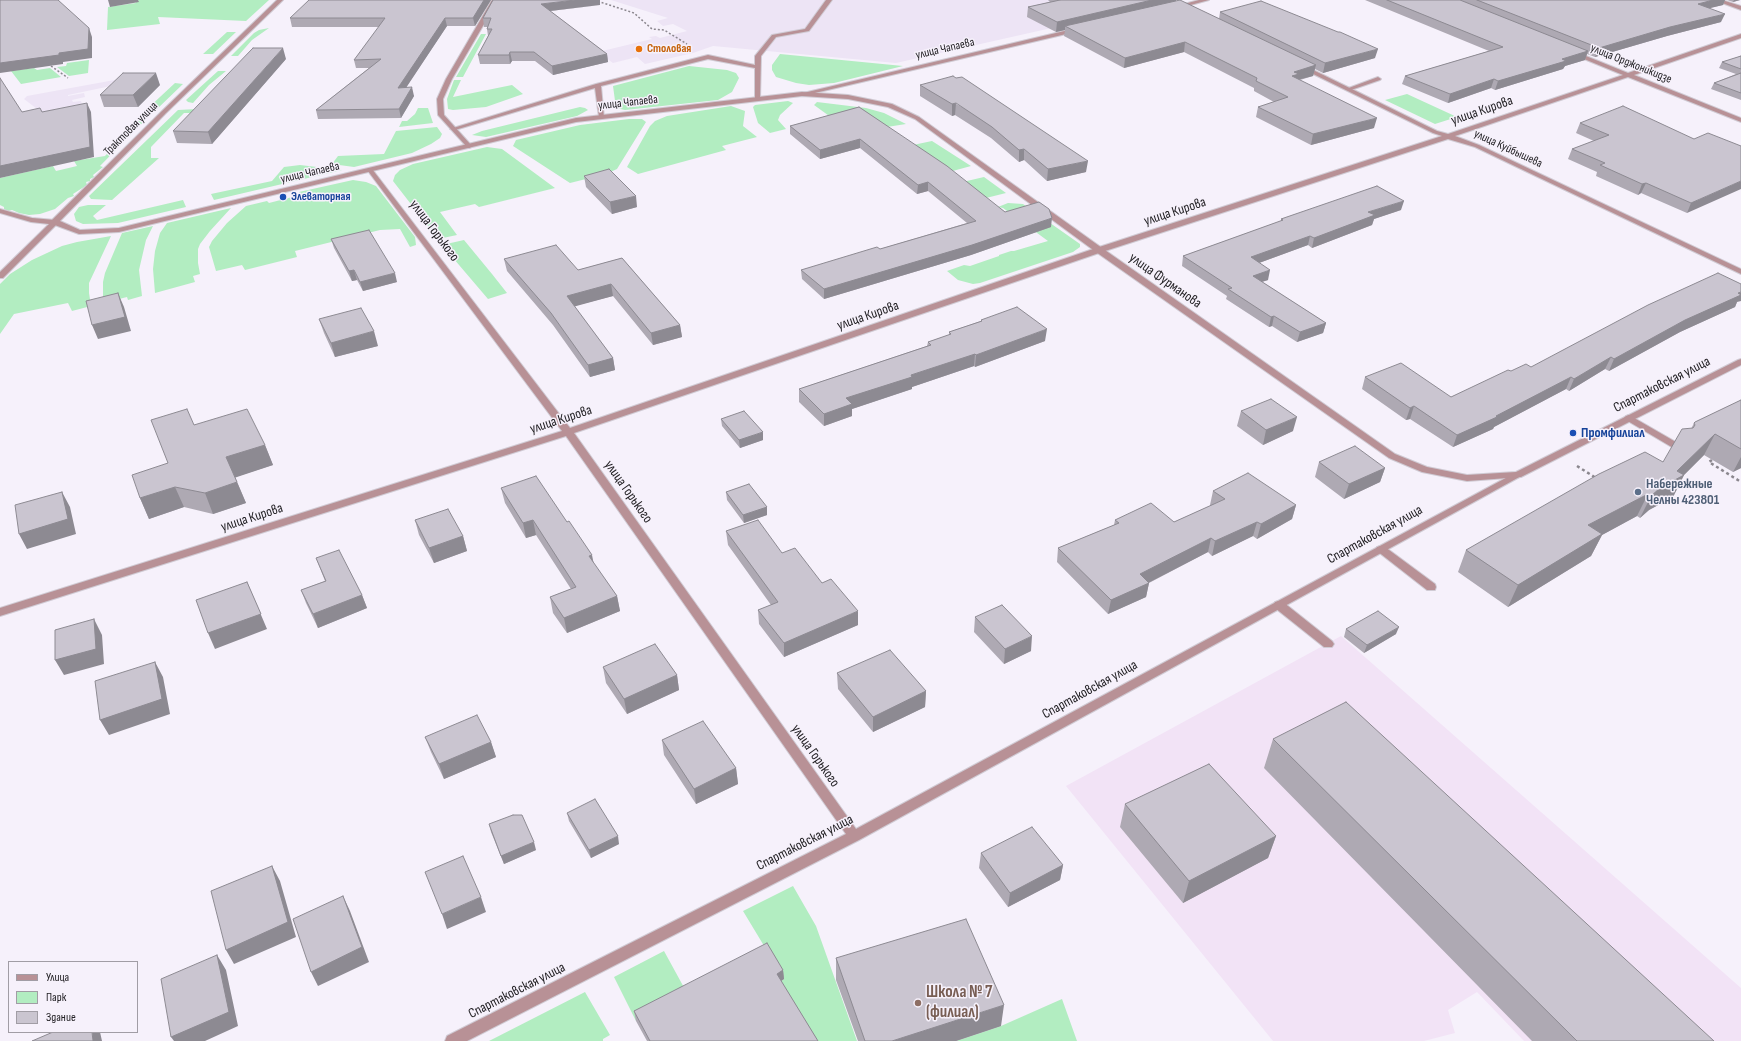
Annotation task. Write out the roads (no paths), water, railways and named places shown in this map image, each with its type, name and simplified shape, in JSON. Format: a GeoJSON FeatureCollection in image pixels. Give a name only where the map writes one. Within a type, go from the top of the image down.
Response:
{"type":"FeatureCollection","features":[{"type":"Feature","properties":{"kind":"street","name":"Трактовая улица"},"geometry":{"type":"LineString","coordinates":[[0,276],[164,112],[280,0]]}},
{"type":"Feature","properties":{"kind":"street"},"geometry":{"type":"LineString","coordinates":[[469,146],[441,115],[440,99],[449,79],[495,0]]}},
{"type":"Feature","properties":{"kind":"street"},"geometry":{"type":"LineString","coordinates":[[758,99],[758,56],[774,36],[807,30],[828,0]]}},
{"type":"Feature","properties":{"kind":"street"},"geometry":{"type":"LineString","coordinates":[[1171,8],[1206,0]]}},
{"type":"Feature","properties":{"kind":"street"},"geometry":{"type":"LineString","coordinates":[[1717,0],[1741,8]]}},
{"type":"Feature","properties":{"kind":"street"},"geometry":{"type":"LineString","coordinates":[[1179,6],[1193,13]]}},
{"type":"Feature","properties":{"kind":"street","name":"улица Чапаева"},"geometry":{"type":"LineString","coordinates":[[0,211],[31,220],[55,222],[79,232],[119,230],[576,120],[802,94],[1086,28]]}},
{"type":"Feature","properties":{"kind":"street","name":"улица Кирова"},"geometry":{"type":"LineString","coordinates":[[0,612],[568,432],[1099,250],[1450,136],[1741,36]]}},
{"type":"Feature","properties":{"kind":"street","name":"улица Орджоникидзе"},"geometry":{"type":"LineString","coordinates":[[1569,51],[1741,120]]}},
{"type":"Feature","properties":{"kind":"street"},"geometry":{"type":"LineString","coordinates":[[453,129],[598,85],[708,57],[758,67]]}},
{"type":"Feature","properties":{"kind":"street","name":"улица Куйбышева"},"geometry":{"type":"LineString","coordinates":[[1299,65],[1435,132],[1477,146],[1741,272]]}},
{"type":"Feature","properties":{"kind":"street"},"geometry":{"type":"LineString","coordinates":[[1349,89],[1378,79]]}},
{"type":"Feature","properties":{"kind":"street"},"geometry":{"type":"LineString","coordinates":[[598,85],[602,117]]}},
{"type":"Feature","properties":{"kind":"street","name":"улица Фурманова"},"geometry":{"type":"LineString","coordinates":[[802,94],[848,96],[890,105],[917,118],[1099,250],[1392,456],[1425,470],[1467,478],[1518,475]]}},
{"type":"Feature","properties":{"kind":"street","name":"улица Горького"},"geometry":{"type":"LineString","coordinates":[[370,170],[568,432],[854,836]]}},
{"type":"Feature","properties":{"kind":"street","name":"Спартаковская улица"},"geometry":{"type":"LineString","coordinates":[[452,1041],[854,836],[1518,475],[1741,362]]}},
{"type":"Feature","properties":{"kind":"street"},"geometry":{"type":"LineString","coordinates":[[1629,418],[1678,447]]}},
{"type":"Feature","properties":{"kind":"street"},"geometry":{"type":"LineString","coordinates":[[1381,549],[1431,587]]}},
{"type":"Feature","properties":{"kind":"street"},"geometry":{"type":"LineString","coordinates":[[1279,604],[1328,644]]}},
{"type":"Feature","properties":{"kind":"place","name":"Столовая"},"geometry":{"type":"Point","coordinates":[639,49]}},
{"type":"Feature","properties":{"kind":"place","name":"Элеваторная"},"geometry":{"type":"Point","coordinates":[283,197]}},
{"type":"Feature","properties":{"kind":"place","name":"Промфилиал"},"geometry":{"type":"Point","coordinates":[1573,433]}},
{"type":"Feature","properties":{"kind":"place","name":"Набережные Челны 423801"},"geometry":{"type":"Point","coordinates":[1638,492]}},
{"type":"Feature","properties":{"kind":"place","name":"Школа № 7 (филиал)"},"geometry":{"type":"Point","coordinates":[918,1003]}}]}
